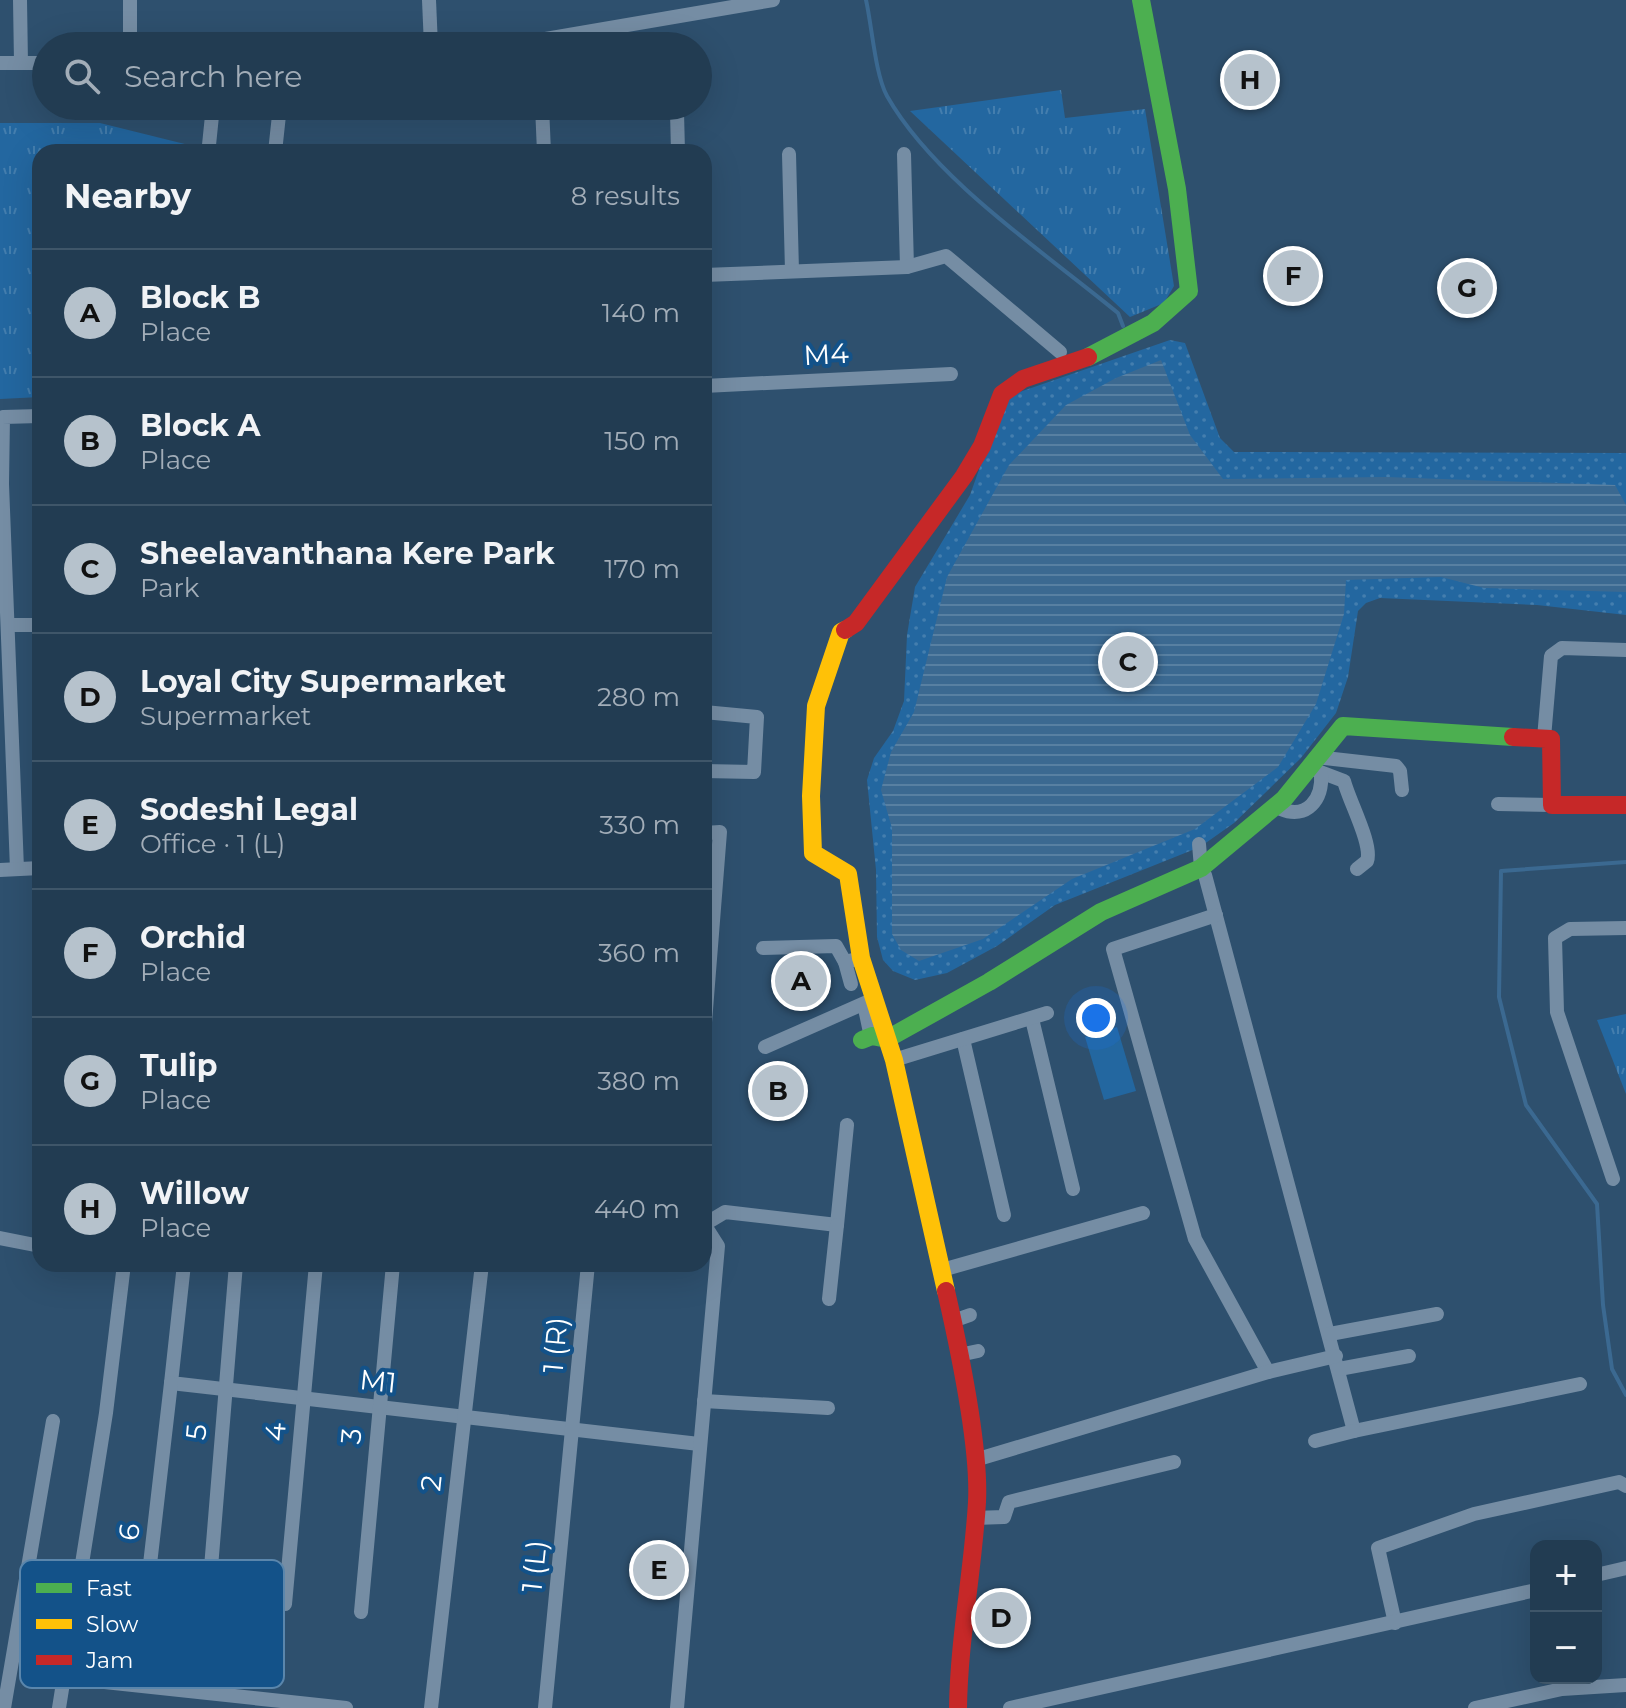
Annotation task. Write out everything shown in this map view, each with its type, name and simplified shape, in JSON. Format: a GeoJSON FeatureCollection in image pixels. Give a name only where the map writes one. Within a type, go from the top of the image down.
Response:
{"type":"FeatureCollection","features":[{"type":"Feature","properties":{"kind":"street"},"geometry":{"type":"LineString","coordinates":[[20,0],[21,63]]}},
{"type":"Feature","properties":{"kind":"street"},"geometry":{"type":"LineString","coordinates":[[130,0],[130,32]]}},
{"type":"Feature","properties":{"kind":"street"},"geometry":{"type":"LineString","coordinates":[[429,0],[430,32]]}},
{"type":"Feature","properties":{"kind":"street"},"geometry":{"type":"LineString","coordinates":[[586,32],[773,0]]}},
{"type":"Feature","properties":{"kind":"street"},"geometry":{"type":"LineString","coordinates":[[958,1708],[959,1646],[974,1518],[975,1460],[959,1355],[962,1318],[942,1270],[894,1060],[874,1039],[853,960],[848,874],[813,853],[810,833],[816,706],[841,632],[856,623],[937,518],[980,450],[994,411],[1007,388],[1078,361],[1140,329],[1175,310],[1189,291],[1180,207],[1141,0]]}},
{"type":"Feature","properties":{"kind":"street"},"geometry":{"type":"LineString","coordinates":[[0,63],[32,63]]}},
{"type":"Feature","properties":{"kind":"street"},"geometry":{"type":"LineString","coordinates":[[209,144],[212,120]]}},
{"type":"Feature","properties":{"kind":"street"},"geometry":{"type":"LineString","coordinates":[[276,144],[278,120]]}},
{"type":"Feature","properties":{"kind":"street"},"geometry":{"type":"LineString","coordinates":[[543,120],[544,144]]}},
{"type":"Feature","properties":{"kind":"street"},"geometry":{"type":"LineString","coordinates":[[677,120],[678,144]]}},
{"type":"Feature","properties":{"kind":"street"},"geometry":{"type":"LineString","coordinates":[[789,154],[792,271]]}},
{"type":"Feature","properties":{"kind":"street"},"geometry":{"type":"LineString","coordinates":[[904,154],[907,267]]}},
{"type":"Feature","properties":{"kind":"street"},"geometry":{"type":"LineString","coordinates":[[712,275],[907,267],[946,256],[1060,352]]}},
{"type":"Feature","properties":{"kind":"street","name":"M4"},"geometry":{"type":"LineString","coordinates":[[712,386],[951,374]]}},
{"type":"Feature","properties":{"kind":"street"},"geometry":{"type":"LineString","coordinates":[[17,869],[10,625],[1,485],[3,417],[32,416]]}},
{"type":"Feature","properties":{"kind":"street"},"geometry":{"type":"LineString","coordinates":[[10,625],[32,625]]}},
{"type":"Feature","properties":{"kind":"street"},"geometry":{"type":"LineString","coordinates":[[1544,738],[1551,656],[1562,648],[1626,650]]}},
{"type":"Feature","properties":{"kind":"street"},"geometry":{"type":"LineString","coordinates":[[712,712],[753,714],[757,718],[754,772],[712,771]]}},
{"type":"Feature","properties":{"kind":"street"},"geometry":{"type":"LineString","coordinates":[[874,1039],[989,982],[1101,912],[1203,871],[1279,807],[1315,767],[1343,726],[1551,739],[1552,805]]}},
{"type":"Feature","properties":{"kind":"street"},"geometry":{"type":"LineString","coordinates":[[1315,767],[1396,766],[1400,771],[1402,790]]}},
{"type":"Feature","properties":{"kind":"street"},"geometry":{"type":"LineString","coordinates":[[1279,807],[1301,812],[1313,805],[1319,797],[1315,767]]}},
{"type":"Feature","properties":{"kind":"street"},"geometry":{"type":"LineString","coordinates":[[1315,767],[1344,781],[1370,849],[1367,861],[1357,869]]}},
{"type":"Feature","properties":{"kind":"street"},"geometry":{"type":"LineString","coordinates":[[1498,804],[1626,805]]}},
{"type":"Feature","properties":{"kind":"street"},"geometry":{"type":"LineString","coordinates":[[712,832],[720,832],[712,934]]}},
{"type":"Feature","properties":{"kind":"street"},"geometry":{"type":"LineString","coordinates":[[1199,844],[1203,871],[1354,1431]]}},
{"type":"Feature","properties":{"kind":"street"},"geometry":{"type":"LineString","coordinates":[[0,870],[32,868]]}},
{"type":"Feature","properties":{"kind":"street"},"geometry":{"type":"LineString","coordinates":[[1216,915],[1113,949],[1195,1239],[1268,1372]]}},
{"type":"Feature","properties":{"kind":"street"},"geometry":{"type":"LineString","coordinates":[[1613,1179],[1557,1012],[1555,938],[1570,929],[1626,928]]}},
{"type":"Feature","properties":{"kind":"street"},"geometry":{"type":"LineString","coordinates":[[763,948],[836,946],[853,960]]}},
{"type":"Feature","properties":{"kind":"street"},"geometry":{"type":"LineString","coordinates":[[765,1047],[861,991]]}},
{"type":"Feature","properties":{"kind":"street"},"geometry":{"type":"LineString","coordinates":[[894,1060],[1047,1013]]}},
{"type":"Feature","properties":{"kind":"street"},"geometry":{"type":"LineString","coordinates":[[1032,1019],[1073,1189]]}},
{"type":"Feature","properties":{"kind":"street"},"geometry":{"type":"LineString","coordinates":[[963,1039],[1004,1215]]}},
{"type":"Feature","properties":{"kind":"street"},"geometry":{"type":"LineString","coordinates":[[829,1299],[847,1125]]}},
{"type":"Feature","properties":{"kind":"street"},"geometry":{"type":"LineString","coordinates":[[712,1219],[725,1212],[837,1225]]}},
{"type":"Feature","properties":{"kind":"street"},"geometry":{"type":"LineString","coordinates":[[942,1270],[1143,1213]]}},
{"type":"Feature","properties":{"kind":"street"},"geometry":{"type":"LineString","coordinates":[[677,1708],[718,1246],[712,1237]]}},
{"type":"Feature","properties":{"kind":"street"},"geometry":{"type":"LineString","coordinates":[[0,1238],[32,1244]]}},
{"type":"Feature","properties":{"kind":"street"},"geometry":{"type":"LineString","coordinates":[[83,1560],[106,1413],[123,1272]]}},
{"type":"Feature","properties":{"kind":"street"},"geometry":{"type":"LineString","coordinates":[[171,1383],[183,1272]]}},
{"type":"Feature","properties":{"kind":"street","name":"5"},"geometry":{"type":"LineString","coordinates":[[212,1560],[235,1272]]}},
{"type":"Feature","properties":{"kind":"street","name":"4"},"geometry":{"type":"LineString","coordinates":[[285,1604],[315,1272]]}},
{"type":"Feature","properties":{"kind":"street","name":"3"},"geometry":{"type":"LineString","coordinates":[[361,1612],[392,1272]]}},
{"type":"Feature","properties":{"kind":"street","name":"2"},"geometry":{"type":"LineString","coordinates":[[431,1708],[481,1272]]}},
{"type":"Feature","properties":{"kind":"street","name":"1 (R)"},"geometry":{"type":"LineString","coordinates":[[575,1429],[587,1272]]}},
{"type":"Feature","properties":{"kind":"street"},"geometry":{"type":"LineString","coordinates":[[1330,1334],[1437,1314]]}},
{"type":"Feature","properties":{"kind":"street"},"geometry":{"type":"LineString","coordinates":[[959,1355],[978,1351]]}},
{"type":"Feature","properties":{"kind":"street"},"geometry":{"type":"LineString","coordinates":[[975,1460],[1268,1372],[1409,1356]]}},
{"type":"Feature","properties":{"kind":"street","name":"M1"},"geometry":{"type":"LineString","coordinates":[[171,1383],[699,1444]]}},
{"type":"Feature","properties":{"kind":"street","name":"6"},"geometry":{"type":"LineString","coordinates":[[150,1560],[171,1383]]}},
{"type":"Feature","properties":{"kind":"street"},"geometry":{"type":"LineString","coordinates":[[1315,1441],[1580,1384]]}},
{"type":"Feature","properties":{"kind":"street"},"geometry":{"type":"LineString","coordinates":[[704,1401],[828,1408]]}},
{"type":"Feature","properties":{"kind":"street"},"geometry":{"type":"LineString","coordinates":[[29,1560],[53,1421]]}},
{"type":"Feature","properties":{"kind":"street","name":"1 (L)"},"geometry":{"type":"LineString","coordinates":[[545,1708],[575,1429]]}},
{"type":"Feature","properties":{"kind":"street"},"geometry":{"type":"LineString","coordinates":[[974,1518],[1004,1517],[1009,1502],[1174,1462]]}},
{"type":"Feature","properties":{"kind":"street"},"geometry":{"type":"LineString","coordinates":[[1395,1623],[1378,1548],[1474,1514],[1619,1482],[1626,1486]]}},
{"type":"Feature","properties":{"kind":"street"},"geometry":{"type":"LineString","coordinates":[[1602,1574],[1626,1568]]}},
{"type":"Feature","properties":{"kind":"street"},"geometry":{"type":"LineString","coordinates":[[1010,1708],[1530,1591]]}},
{"type":"Feature","properties":{"kind":"street"},"geometry":{"type":"LineString","coordinates":[[4,1708],[20,1614]]}},
{"type":"Feature","properties":{"kind":"street"},"geometry":{"type":"LineString","coordinates":[[1475,1708],[1562,1689],[1626,1685]]}},
{"type":"Feature","properties":{"kind":"street"},"geometry":{"type":"LineString","coordinates":[[59,1708],[62,1688]]}},
{"type":"Feature","properties":{"kind":"street"},"geometry":{"type":"LineString","coordinates":[[163,1688],[346,1708]]}},
{"type":"Feature","properties":{"kind":"green space"},"geometry":{"type":"Polygon","coordinates":[[[1061,90],[1065,118],[1145,109],[1174,286],[1164,303],[1130,317],[910,111],[1061,90]]]}},
{"type":"Feature","properties":{"kind":"green space"},"geometry":{"type":"Polygon","coordinates":[[[0,123],[100,123],[185,144],[32,144],[32,397],[0,399],[0,123]]]}},
{"type":"Feature","properties":{"kind":"green space"},"geometry":{"type":"Polygon","coordinates":[[[1170,340],[1185,343],[1220,438],[1234,452],[1626,453],[1626,615],[1537,605],[1380,598],[1366,603],[1358,611],[1348,677],[1336,713],[1301,758],[1234,823],[1200,847],[1055,905],[997,946],[947,973],[915,980],[893,971],[883,960],[877,937],[876,870],[867,780],[874,758],[893,731],[904,701],[907,635],[915,587],[970,495],[1001,408],[1014,394],[1170,340]]]}},
{"type":"Feature","properties":{"kind":"green space"},"geometry":{"type":"Polygon","coordinates":[[[1626,1014],[1626,1094],[1597,1020],[1626,1014]]]}},
{"type":"Feature","properties":{"kind":"green space"},"geometry":{"type":"Polygon","coordinates":[[[1117,1027],[1136,1091],[1104,1100],[1085,1037],[1117,1027]]]}},
{"type":"Feature","properties":{"kind":"shaded area"},"geometry":{"type":"Polygon","coordinates":[[[1161,360],[1190,435],[1223,479],[1386,477],[1615,485],[1626,505],[1626,592],[1484,588],[1441,577],[1346,580],[1344,614],[1316,704],[1278,767],[1195,829],[1072,879],[983,939],[919,961],[901,950],[892,934],[892,828],[881,790],[891,752],[914,712],[947,577],[1009,465],[1066,405],[1116,378],[1161,360]]]}},
{"type":"Feature","properties":{"kind":"waterway"},"geometry":{"type":"LineString","coordinates":[[866,0],[883,87],[907,127],[992,213],[1118,313],[1123,326]]}},
{"type":"Feature","properties":{"kind":"waterway"},"geometry":{"type":"LineString","coordinates":[[1626,862],[1501,871],[1499,997],[1526,1105],[1597,1204],[1603,1305],[1612,1369],[1626,1395]]}},
{"type":"Feature","properties":{"kind":"traffic: fast"},"geometry":{"type":"LineString","coordinates":[[1088,357],[1153,323],[1189,291],[1177,189],[1141,0]]}},
{"type":"Feature","properties":{"kind":"traffic: fast"},"geometry":{"type":"LineString","coordinates":[[862,1040],[872,1036],[887,1039],[989,982],[1101,912],[1201,868],[1284,799],[1343,726],[1513,737]]}},
{"type":"Feature","properties":{"kind":"traffic: slow"},"geometry":{"type":"LineString","coordinates":[[845,630],[841,632],[816,706],[811,796],[813,853],[848,874],[861,958],[894,1060],[946,1291]]}},
{"type":"Feature","properties":{"kind":"traffic: jam"},"geometry":{"type":"LineString","coordinates":[[845,630],[856,623],[964,476],[982,446],[1002,394],[1023,379],[1088,357]]}},
{"type":"Feature","properties":{"kind":"traffic: jam"},"geometry":{"type":"LineString","coordinates":[[1513,737],[1551,739],[1552,805],[1626,805]]}},
{"type":"Feature","properties":{"kind":"traffic: jam"},"geometry":{"type":"LineString","coordinates":[[946,1291],[968,1396],[977,1479],[958,1708]]}},
{"type":"Feature","properties":{"kind":"place","name":"Willow"},"geometry":{"type":"Point","coordinates":[1250,80]}},
{"type":"Feature","properties":{"kind":"place","name":"Orchid"},"geometry":{"type":"Point","coordinates":[1293,276]}},
{"type":"Feature","properties":{"kind":"place","name":"Tulip"},"geometry":{"type":"Point","coordinates":[1467,288]}},
{"type":"Feature","properties":{"kind":"place","name":"Sheelavanthana Kere Park"},"geometry":{"type":"Point","coordinates":[1128,662]}},
{"type":"Feature","properties":{"kind":"place","name":"Block B"},"geometry":{"type":"Point","coordinates":[801,981]}},
{"type":"Feature","properties":{"kind":"place","name":"Block A"},"geometry":{"type":"Point","coordinates":[778,1091]}},
{"type":"Feature","properties":{"kind":"place","name":"Sodeshi Legal"},"geometry":{"type":"Point","coordinates":[659,1570]}},
{"type":"Feature","properties":{"kind":"place","name":"Loyal City Supermarket"},"geometry":{"type":"Point","coordinates":[1001,1618]}}]}
